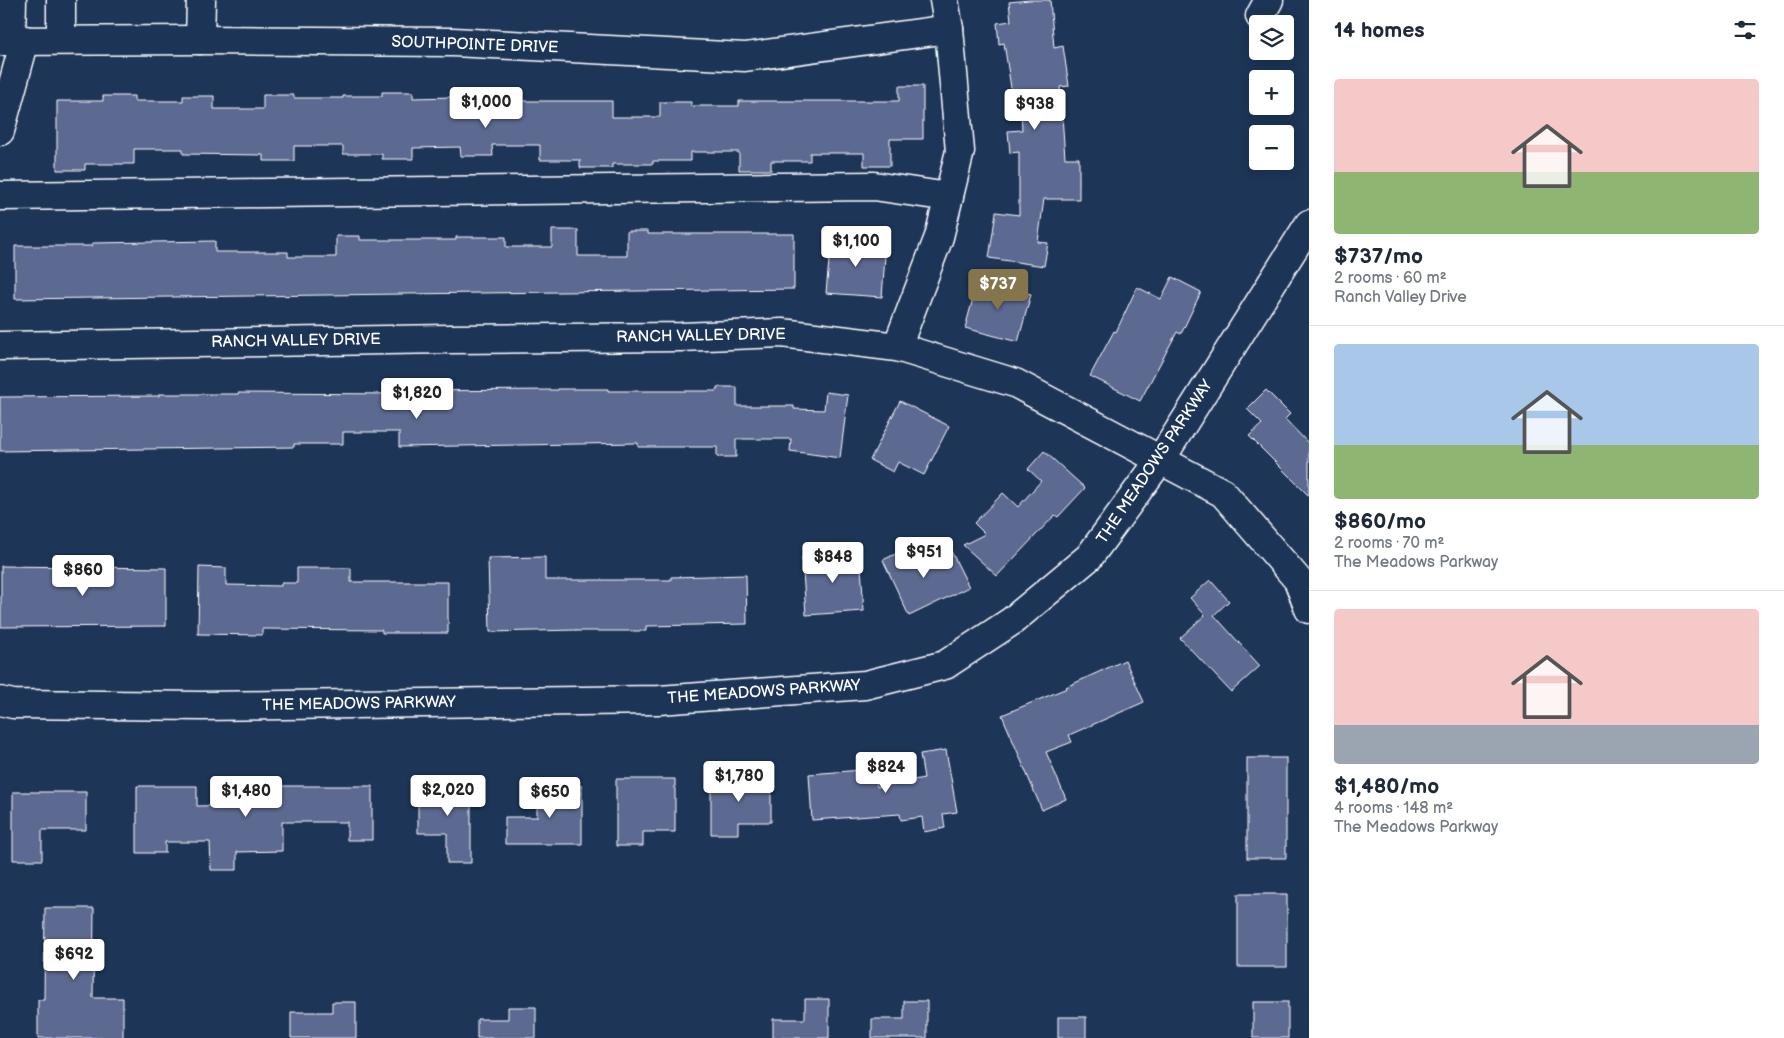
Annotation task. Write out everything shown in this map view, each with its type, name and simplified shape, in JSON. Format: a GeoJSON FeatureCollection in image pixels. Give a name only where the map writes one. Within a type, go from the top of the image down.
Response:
{"type":"FeatureCollection","features":[{"type":"Feature","properties":{"kind":"street"},"geometry":{"type":"LineString","coordinates":[[0,131],[12,40],[12,0]]}},
{"type":"Feature","properties":{"kind":"street"},"geometry":{"type":"LineString","coordinates":[[61,0],[61,40]]}},
{"type":"Feature","properties":{"kind":"street"},"geometry":{"type":"LineString","coordinates":[[200,40],[201,0]]}},
{"type":"Feature","properties":{"kind":"street"},"geometry":{"type":"LineString","coordinates":[[897,347],[939,236],[960,151],[949,29],[944,0]]}},
{"type":"Feature","properties":{"kind":"street","name":"SOUTHPOINTE DRIVE"},"geometry":{"type":"LineString","coordinates":[[12,40],[452,42],[745,57],[949,29]]}},
{"type":"Feature","properties":{"kind":"street"},"geometry":{"type":"LineString","coordinates":[[0,196],[874,186],[949,197]]}},
{"type":"Feature","properties":{"kind":"street","name":"THE MEADOWS PARKWAY"},"geometry":{"type":"LineString","coordinates":[[0,701],[13,704],[201,706],[659,700],[865,685],[945,665],[1012,621],[1089,557],[1161,459],[1309,224]]}},
{"type":"Feature","properties":{"kind":"street","name":"RANCH VALLEY DRIVE"},"geometry":{"type":"LineString","coordinates":[[0,346],[449,338],[681,338],[782,333],[897,347],[1015,383],[1161,459],[1223,494],[1298,580],[1309,609]]}},
{"type":"Feature","properties":{"kind":"building"},"geometry":{"type":"Polygon","coordinates":[[[1050,0],[1054,48],[1063,46],[1069,86],[1060,87],[1065,158],[1079,158],[1079,199],[1044,199],[1038,242],[1048,243],[1044,266],[989,258],[996,212],[1019,215],[1019,152],[1010,153],[1008,131],[1022,130],[1020,93],[1012,94],[1004,43],[999,44],[997,23],[1011,21],[1009,2],[1050,0]]]}},
{"type":"Feature","properties":{"kind":"building"},"geometry":{"type":"Polygon","coordinates":[[[899,86],[923,86],[923,139],[890,139],[890,166],[864,166],[864,153],[810,153],[810,161],[771,161],[771,170],[739,170],[739,152],[691,152],[691,161],[653,161],[653,164],[612,164],[612,168],[580,168],[580,160],[540,160],[540,145],[492,145],[493,156],[461,156],[460,147],[413,148],[413,159],[382,159],[382,154],[343,154],[343,146],[294,146],[294,161],[263,161],[263,155],[183,154],[183,149],[134,149],[134,164],[85,164],[85,170],[57,170],[57,101],[103,101],[103,96],[134,96],[134,101],[183,101],[183,96],[214,96],[214,109],[263,109],[263,95],[294,95],[294,98],[343,98],[343,96],[382,96],[382,92],[413,92],[413,98],[492,96],[492,101],[612,101],[612,117],[660,117],[660,102],[691,102],[691,106],[739,106],[739,101],[899,101],[899,86]]]}},
{"type":"Feature","properties":{"kind":"building"},"geometry":{"type":"Polygon","coordinates":[[[552,230],[578,230],[578,256],[627,256],[627,231],[648,231],[648,234],[794,234],[794,289],[15,299],[15,246],[92,246],[92,243],[215,241],[215,252],[288,252],[288,257],[336,257],[336,236],[360,236],[360,240],[456,240],[456,237],[506,237],[506,247],[552,247],[552,230]]]}},
{"type":"Feature","properties":{"kind":"building"},"geometry":{"type":"Polygon","coordinates":[[[831,239],[886,243],[882,297],[826,293],[831,239]]]}},
{"type":"Feature","properties":{"kind":"building"},"geometry":{"type":"Polygon","coordinates":[[[1172,277],[1201,292],[1181,334],[1177,332],[1140,401],[1090,376],[1114,331],[1116,332],[1137,287],[1161,299],[1172,277]]]}},
{"type":"Feature","properties":{"kind":"building"},"geometry":{"type":"Polygon","coordinates":[[[978,280],[1031,294],[1018,342],[965,328],[978,280]]]}},
{"type":"Feature","properties":{"kind":"building"},"geometry":{"type":"Polygon","coordinates":[[[717,387],[737,387],[737,406],[794,406],[794,409],[824,410],[826,392],[848,395],[840,458],[790,451],[791,439],[736,439],[736,457],[717,457],[717,447],[638,447],[638,443],[399,447],[399,432],[343,432],[343,444],[294,444],[294,447],[0,451],[0,397],[159,396],[159,394],[238,393],[398,394],[398,391],[558,389],[717,391],[717,387]]]}},
{"type":"Feature","properties":{"kind":"building"},"geometry":{"type":"Polygon","coordinates":[[[1266,390],[1290,414],[1285,419],[1309,444],[1309,496],[1249,436],[1262,424],[1247,409],[1266,390]]]}},
{"type":"Feature","properties":{"kind":"building"},"geometry":{"type":"Polygon","coordinates":[[[900,401],[949,426],[924,475],[898,462],[893,472],[870,460],[900,401]]]}},
{"type":"Feature","properties":{"kind":"building"},"geometry":{"type":"Polygon","coordinates":[[[1044,451],[1085,488],[1058,517],[1055,515],[997,576],[963,545],[985,534],[974,523],[1003,493],[1018,507],[1041,481],[1028,469],[1044,451]]]}},
{"type":"Feature","properties":{"kind":"building"},"geometry":{"type":"Polygon","coordinates":[[[912,546],[921,565],[951,551],[969,587],[909,616],[883,560],[912,546]]]}},
{"type":"Feature","properties":{"kind":"building"},"geometry":{"type":"Polygon","coordinates":[[[860,553],[864,611],[806,615],[802,557],[860,553]]]}},
{"type":"Feature","properties":{"kind":"building"},"geometry":{"type":"Polygon","coordinates":[[[545,557],[545,580],[671,580],[671,577],[746,575],[747,624],[646,626],[646,631],[490,632],[488,558],[545,557]]]}},
{"type":"Feature","properties":{"kind":"building"},"geometry":{"type":"Polygon","coordinates":[[[1,566],[166,568],[166,626],[1,627],[1,566]]]}},
{"type":"Feature","properties":{"kind":"building"},"geometry":{"type":"Polygon","coordinates":[[[199,567],[226,568],[226,585],[281,586],[281,583],[297,583],[297,568],[351,568],[351,582],[448,582],[448,633],[382,633],[382,630],[262,629],[262,635],[198,634],[199,567]]]}},
{"type":"Feature","properties":{"kind":"building"},"geometry":{"type":"Polygon","coordinates":[[[1210,580],[1229,601],[1214,615],[1260,666],[1231,692],[1180,638],[1205,615],[1190,598],[1210,580]]]}},
{"type":"Feature","properties":{"kind":"building"},"geometry":{"type":"Polygon","coordinates":[[[1125,660],[1144,702],[1069,735],[1072,742],[1046,752],[1066,799],[1042,810],[1002,715],[1067,688],[1125,660]]]}},
{"type":"Feature","properties":{"kind":"building"},"geometry":{"type":"Polygon","coordinates":[[[946,750],[957,812],[943,814],[945,828],[924,832],[922,817],[901,820],[900,814],[812,820],[809,774],[876,769],[877,787],[924,778],[920,754],[946,750]]]}},
{"type":"Feature","properties":{"kind":"building"},"geometry":{"type":"Polygon","coordinates":[[[1247,758],[1286,758],[1286,858],[1247,858],[1247,758]]]}},
{"type":"Feature","properties":{"kind":"building"},"geometry":{"type":"Polygon","coordinates":[[[711,777],[771,777],[771,822],[738,822],[738,834],[711,834],[711,777]]]}},
{"type":"Feature","properties":{"kind":"building"},"geometry":{"type":"Polygon","coordinates":[[[616,779],[675,779],[675,832],[643,832],[643,846],[616,846],[616,779]]]}},
{"type":"Feature","properties":{"kind":"building"},"geometry":{"type":"Polygon","coordinates":[[[418,784],[471,784],[471,863],[447,863],[447,833],[418,833],[418,784]]]}},
{"type":"Feature","properties":{"kind":"building"},"geometry":{"type":"Polygon","coordinates":[[[137,786],[197,786],[197,806],[247,805],[247,786],[372,786],[372,840],[347,840],[347,822],[282,822],[282,851],[237,852],[237,870],[211,870],[210,842],[165,842],[165,853],[137,853],[137,786]]]}},
{"type":"Feature","properties":{"kind":"building"},"geometry":{"type":"Polygon","coordinates":[[[537,786],[582,786],[582,844],[505,844],[505,817],[537,817],[537,786]]]}},
{"type":"Feature","properties":{"kind":"building"},"geometry":{"type":"Polygon","coordinates":[[[13,792],[86,792],[86,830],[42,830],[42,860],[13,860],[13,792]]]}},
{"type":"Feature","properties":{"kind":"building"},"geometry":{"type":"Polygon","coordinates":[[[1238,894],[1287,894],[1287,967],[1238,967],[1238,894]]]}},
{"type":"Feature","properties":{"kind":"building"},"geometry":{"type":"Polygon","coordinates":[[[45,908],[94,908],[93,998],[123,998],[123,1038],[38,1038],[38,1000],[44,1000],[45,908]]]}},
{"type":"Feature","properties":{"kind":"building"},"geometry":{"type":"Polygon","coordinates":[[[805,999],[829,999],[829,1038],[773,1038],[773,1019],[805,1019],[805,999]]]}},
{"type":"Feature","properties":{"kind":"building"},"geometry":{"type":"Polygon","coordinates":[[[904,1001],[927,1001],[927,1038],[872,1038],[872,1019],[904,1019],[904,1001]]]}},
{"type":"Feature","properties":{"kind":"building"},"geometry":{"type":"Polygon","coordinates":[[[332,1002],[356,1002],[356,1038],[291,1038],[291,1012],[332,1012],[332,1002]]]}},
{"type":"Feature","properties":{"kind":"building"},"geometry":{"type":"Polygon","coordinates":[[[1253,1002],[1288,1002],[1288,1038],[1253,1038],[1253,1002]]]}},
{"type":"Feature","properties":{"kind":"building"},"geometry":{"type":"Polygon","coordinates":[[[508,1007],[536,1007],[536,1038],[477,1038],[477,1019],[508,1019],[508,1007]]]}},
{"type":"Feature","properties":{"kind":"building"},"geometry":{"type":"Polygon","coordinates":[[[1058,1017],[1086,1017],[1086,1038],[1058,1038],[1058,1017]]]}}]}
